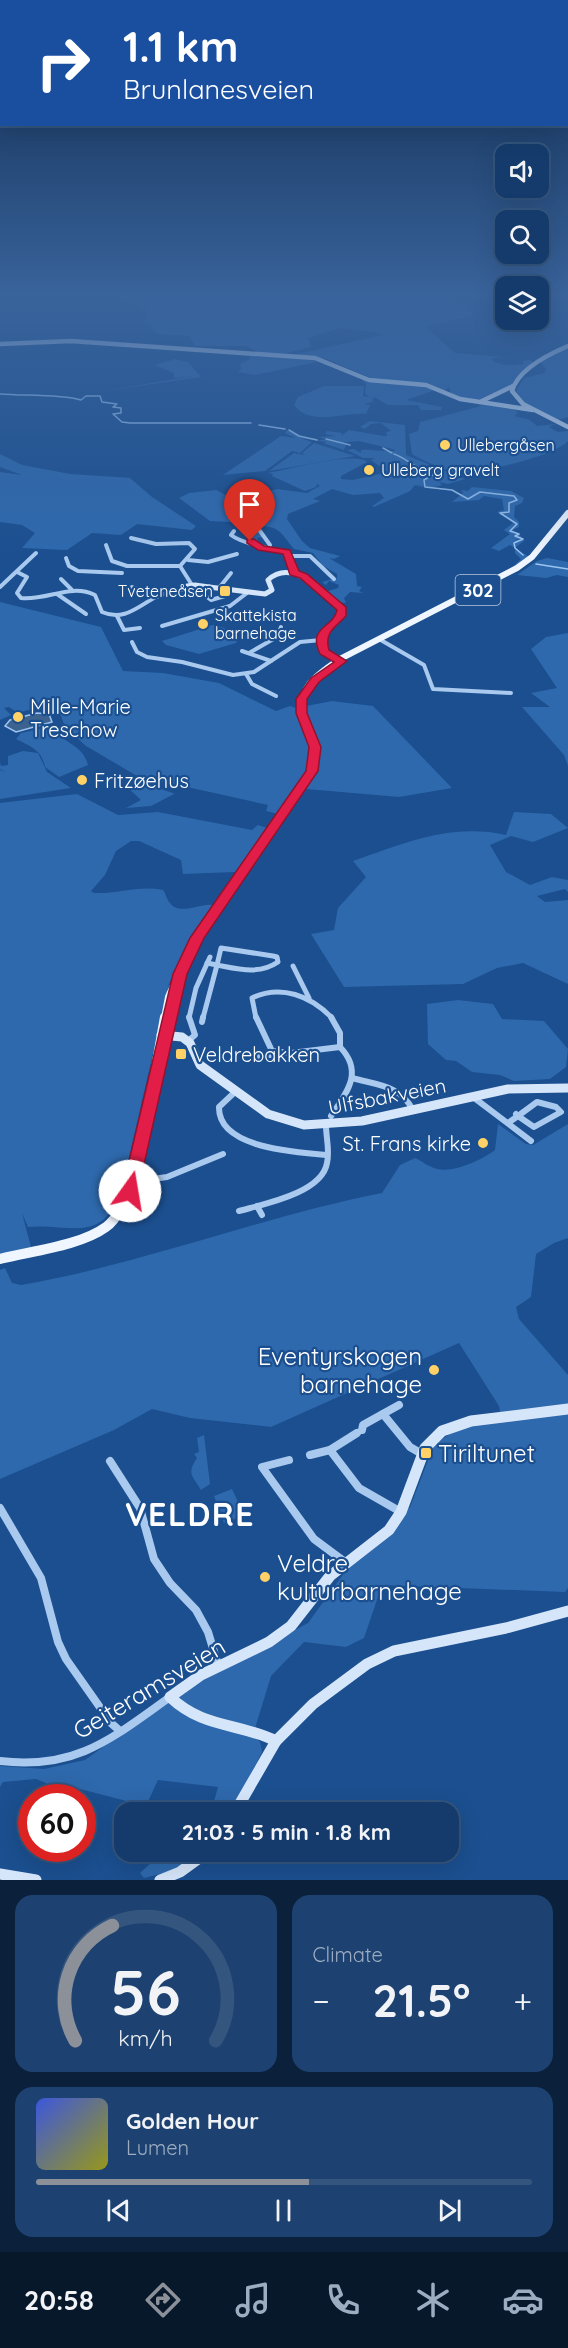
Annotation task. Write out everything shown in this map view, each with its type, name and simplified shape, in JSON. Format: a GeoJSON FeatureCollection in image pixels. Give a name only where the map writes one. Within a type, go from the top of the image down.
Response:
{"type":"FeatureCollection","features":[{"type":"Feature","properties":{"kind":"main road","name":"302"},"geometry":{"type":"LineString","coordinates":[[0,1259],[78,1240],[100,1231],[120,1213],[132,1182],[164,1035],[180,974],[197,938],[312,771],[316,753],[312,737],[301,713],[304,693],[339,660],[517,568],[532,557],[568,513]]}},
{"type":"Feature","properties":{"kind":"street"},"geometry":{"type":"LineString","coordinates":[[375,381],[426,385],[452,397],[533,410]]}},
{"type":"Feature","properties":{"kind":"street"},"geometry":{"type":"LineString","coordinates":[[477,402],[513,386],[519,381]]}},
{"type":"Feature","properties":{"kind":"street"},"geometry":{"type":"LineString","coordinates":[[513,386],[516,398],[533,410],[568,427]]}},
{"type":"Feature","properties":{"kind":"street"},"geometry":{"type":"LineString","coordinates":[[260,531],[270,545]]}},
{"type":"Feature","properties":{"kind":"street"},"geometry":{"type":"LineString","coordinates":[[224,533],[232,532],[237,540],[253,542],[261,548],[283,550],[290,556],[294,572]]}},
{"type":"Feature","properties":{"kind":"street"},"geometry":{"type":"LineString","coordinates":[[105,546],[112,561],[127,566],[180,566],[188,560],[195,549],[191,544],[154,544],[131,538]]}},
{"type":"Feature","properties":{"kind":"street"},"geometry":{"type":"LineString","coordinates":[[0,587],[36,553]]}},
{"type":"Feature","properties":{"kind":"street"},"geometry":{"type":"LineString","coordinates":[[188,560],[205,562],[232,558],[237,554]]}},
{"type":"Feature","properties":{"kind":"street"},"geometry":{"type":"LineString","coordinates":[[290,556],[309,555],[332,578],[338,575]]}},
{"type":"Feature","properties":{"kind":"street"},"geometry":{"type":"LineString","coordinates":[[65,560],[69,566],[78,571],[124,576],[127,566]]}},
{"type":"Feature","properties":{"kind":"street"},"geometry":{"type":"LineString","coordinates":[[180,566],[192,585]]}},
{"type":"Feature","properties":{"kind":"street"},"geometry":{"type":"LineString","coordinates":[[17,572],[27,577],[17,594],[21,598],[33,600],[72,590],[91,592],[96,597],[102,612],[117,616],[133,611],[157,597],[186,589],[192,585],[261,595],[269,593],[272,588],[268,580],[272,575],[294,572],[304,576],[343,609],[341,616],[324,630],[321,640],[324,652],[339,660]]}},
{"type":"Feature","properties":{"kind":"street"},"geometry":{"type":"LineString","coordinates":[[219,588],[231,573]]}},
{"type":"Feature","properties":{"kind":"street"},"geometry":{"type":"LineString","coordinates":[[61,579],[72,590]]}},
{"type":"Feature","properties":{"kind":"street"},"geometry":{"type":"LineString","coordinates":[[132,587],[157,597]]}},
{"type":"Feature","properties":{"kind":"street"},"geometry":{"type":"LineString","coordinates":[[186,589],[198,590],[211,587]]}},
{"type":"Feature","properties":{"kind":"street"},"geometry":{"type":"LineString","coordinates":[[198,590],[211,600],[225,596]]}},
{"type":"Feature","properties":{"kind":"street"},"geometry":{"type":"LineString","coordinates":[[166,626],[230,606],[247,593]]}},
{"type":"Feature","properties":{"kind":"street"},"geometry":{"type":"LineString","coordinates":[[57,594],[86,614]]}},
{"type":"Feature","properties":{"kind":"street"},"geometry":{"type":"LineString","coordinates":[[117,616],[124,630],[140,628]]}},
{"type":"Feature","properties":{"kind":"street"},"geometry":{"type":"LineString","coordinates":[[249,653],[277,637],[280,627]]}},
{"type":"Feature","properties":{"kind":"street"},"geometry":{"type":"LineString","coordinates":[[379,639],[424,665],[434,689],[511,693]]}},
{"type":"Feature","properties":{"kind":"street"},"geometry":{"type":"LineString","coordinates":[[132,642],[137,652],[147,657],[182,662],[227,674],[246,674],[300,642],[321,640]]}},
{"type":"Feature","properties":{"kind":"street"},"geometry":{"type":"LineString","coordinates":[[242,651],[271,661]]}},
{"type":"Feature","properties":{"kind":"street"},"geometry":{"type":"LineString","coordinates":[[246,674],[252,684],[276,696]]}},
{"type":"Feature","properties":{"kind":"street"},"geometry":{"type":"LineString","coordinates":[[164,1035],[188,1041],[196,1033],[189,1024],[189,1018],[194,995],[208,960],[215,964],[245,971],[269,968],[278,962],[275,957],[224,947],[219,951],[215,964],[202,1022]]}},
{"type":"Feature","properties":{"kind":"street"},"geometry":{"type":"LineString","coordinates":[[293,966],[309,999]]}},
{"type":"Feature","properties":{"kind":"street"},"geometry":{"type":"LineString","coordinates":[[279,1053],[267,1045],[251,1006],[252,998],[269,991],[318,1002],[342,1032],[340,1047],[354,1063],[352,1078],[331,1116]]}},
{"type":"Feature","properties":{"kind":"street","name":"Ulfsbakveien"},"geometry":{"type":"LineString","coordinates":[[188,1041],[200,1065],[276,1118],[304,1125],[362,1121],[472,1096],[521,1088],[568,1088]]}},
{"type":"Feature","properties":{"kind":"street"},"geometry":{"type":"LineString","coordinates":[[249,1058],[340,1047]]}},
{"type":"Feature","properties":{"kind":"street"},"geometry":{"type":"LineString","coordinates":[[352,1078],[399,1091],[407,1098],[413,1110]]}},
{"type":"Feature","properties":{"kind":"street"},"geometry":{"type":"LineString","coordinates":[[236,1091],[220,1104],[220,1118],[228,1129],[252,1143],[327,1155]]}},
{"type":"Feature","properties":{"kind":"street","name":"Ulfsbakveien"},"geometry":{"type":"LineString","coordinates":[[472,1096],[531,1141]]}},
{"type":"Feature","properties":{"kind":"street"},"geometry":{"type":"LineString","coordinates":[[508,1123],[516,1114],[537,1102],[556,1107],[561,1112],[534,1127],[516,1114]]}},
{"type":"Feature","properties":{"kind":"street"},"geometry":{"type":"LineString","coordinates":[[239,1211],[314,1184],[325,1173],[326,1125]]}},
{"type":"Feature","properties":{"kind":"street"},"geometry":{"type":"LineString","coordinates":[[132,1182],[142,1182],[168,1175],[223,1154]]}},
{"type":"Feature","properties":{"kind":"street"},"geometry":{"type":"LineString","coordinates":[[257,1206],[262,1215]]}},
{"type":"Feature","properties":{"kind":"street"},"geometry":{"type":"LineString","coordinates":[[309,1455],[330,1450],[359,1432],[363,1425],[399,1405]]}},
{"type":"Feature","properties":{"kind":"street","name":"Geiteramsveien"},"geometry":{"type":"LineString","coordinates":[[0,1761],[21,1765],[54,1764],[90,1752],[218,1665],[249,1653],[283,1634],[330,1576],[345,1562],[380,1539],[401,1512],[422,1454],[432,1439],[442,1431],[464,1422],[568,1408]]}},
{"type":"Feature","properties":{"kind":"street"},"geometry":{"type":"LineString","coordinates":[[382,1414],[410,1447],[422,1454]]}},
{"type":"Feature","properties":{"kind":"street"},"geometry":{"type":"LineString","coordinates":[[330,1450],[359,1488],[401,1512]]}},
{"type":"Feature","properties":{"kind":"street"},"geometry":{"type":"LineString","coordinates":[[289,1460],[262,1467],[314,1539],[345,1562]]}},
{"type":"Feature","properties":{"kind":"street"},"geometry":{"type":"LineString","coordinates":[[110,1461],[140,1508],[154,1559],[170,1583],[196,1611],[208,1632],[218,1665]]}},
{"type":"Feature","properties":{"kind":"street"},"geometry":{"type":"LineString","coordinates":[[0,1508],[41,1578],[58,1642],[66,1659],[111,1723],[120,1731]]}},
{"type":"Feature","properties":{"kind":"street"},"geometry":{"type":"LineString","coordinates":[[240,1802],[260,1764],[276,1742],[313,1704],[380,1656],[422,1643],[507,1628],[568,1611]]}},
{"type":"Feature","properties":{"kind":"street"},"geometry":{"type":"LineString","coordinates":[[170,1697],[182,1710],[201,1721],[254,1729],[276,1742]]}},
{"type":"Feature","properties":{"kind":"street"},"geometry":{"type":"LineString","coordinates":[[160,1880],[180,1872],[194,1862]]}},
{"type":"Feature","properties":{"kind":"street"},"geometry":{"type":"LineString","coordinates":[[0,1874],[36,1880]]}},
{"type":"Feature","properties":{"kind":"shaded area"},"geometry":{"type":"Polygon","coordinates":[[[165,381],[175,381],[103,391],[165,381]]]}},
{"type":"Feature","properties":{"kind":"shaded area"},"geometry":{"type":"Polygon","coordinates":[[[363,381],[421,386],[435,390],[406,400],[442,407],[441,410],[421,410],[418,405],[388,405],[374,397],[372,402],[364,404],[370,405],[366,414],[318,417],[301,412],[294,405],[298,397],[324,386],[364,386],[363,396],[369,397],[365,393],[366,384],[363,381]]]}},
{"type":"Feature","properties":{"kind":"shaded area"},"geometry":{"type":"Polygon","coordinates":[[[378,381],[517,381],[501,391],[479,400],[451,394],[449,387],[444,391],[437,388],[378,381]]]}},
{"type":"Feature","properties":{"kind":"shaded area"},"geometry":{"type":"Polygon","coordinates":[[[522,381],[568,381],[568,417],[558,420],[522,401],[516,391],[522,381]]]}},
{"type":"Feature","properties":{"kind":"shaded area"},"geometry":{"type":"Polygon","coordinates":[[[478,404],[512,409],[518,412],[515,416],[530,420],[537,426],[556,424],[549,427],[558,432],[568,431],[568,441],[548,453],[533,458],[500,467],[460,473],[436,466],[412,454],[409,434],[418,431],[420,422],[481,406],[478,404]]]}},
{"type":"Feature","properties":{"kind":"shaded area"},"geometry":{"type":"Polygon","coordinates":[[[370,421],[405,425],[406,455],[465,479],[448,484],[439,482],[442,485],[430,488],[415,485],[410,491],[374,507],[372,506],[384,498],[380,493],[353,495],[332,489],[313,499],[320,501],[288,514],[287,519],[302,541],[310,548],[340,556],[334,559],[329,558],[356,574],[357,586],[362,587],[359,591],[363,593],[350,592],[344,598],[346,603],[338,602],[325,592],[338,588],[339,585],[329,581],[326,585],[322,582],[337,578],[337,574],[323,566],[313,553],[294,549],[279,531],[270,527],[256,527],[263,537],[257,538],[259,545],[254,539],[251,541],[249,531],[239,531],[249,529],[249,523],[210,521],[179,498],[189,493],[216,490],[253,510],[271,509],[257,499],[258,494],[277,489],[307,493],[320,486],[317,484],[316,487],[305,491],[268,473],[320,462],[349,459],[360,459],[367,462],[341,476],[341,479],[353,480],[388,472],[371,460],[375,458],[363,458],[347,450],[354,449],[361,453],[361,450],[396,450],[359,441],[339,443],[346,445],[344,450],[323,443],[327,442],[300,438],[312,442],[300,453],[292,451],[265,471],[223,475],[281,436],[296,438],[285,433],[287,430],[310,439],[320,440],[326,439],[318,437],[336,436],[325,434],[327,431],[342,433],[341,436],[349,430],[387,436],[386,432],[391,431],[381,423],[371,424],[365,429],[360,427],[370,421]]]}},
{"type":"Feature","properties":{"kind":"shaded area"},"geometry":{"type":"Polygon","coordinates":[[[314,443],[355,456],[269,471],[294,453],[305,455],[302,453],[314,443]]]}},
{"type":"Feature","properties":{"kind":"shaded area"},"geometry":{"type":"Polygon","coordinates":[[[0,454],[22,465],[70,474],[130,478],[152,497],[196,526],[192,530],[137,524],[121,535],[92,533],[67,550],[22,548],[35,533],[22,525],[0,522],[0,472],[22,475],[0,467],[0,454]]]}},
{"type":"Feature","properties":{"kind":"shaded area"},"geometry":{"type":"Polygon","coordinates":[[[472,487],[511,491],[524,498],[522,503],[515,506],[514,517],[519,522],[519,527],[513,530],[521,536],[521,539],[514,540],[525,540],[515,548],[510,545],[499,551],[491,548],[510,534],[504,530],[513,523],[497,512],[504,510],[502,499],[484,496],[479,500],[452,502],[463,493],[461,490],[468,491],[472,487]]]}},
{"type":"Feature","properties":{"kind":"shaded area"},"geometry":{"type":"Polygon","coordinates":[[[515,548],[528,556],[509,570],[521,559],[515,553],[515,548]]]}},
{"type":"Feature","properties":{"kind":"shaded area"},"geometry":{"type":"Polygon","coordinates":[[[547,558],[568,562],[568,577],[557,575],[546,578],[517,575],[537,561],[547,558]]]}},
{"type":"Feature","properties":{"kind":"shaded area"},"geometry":{"type":"Polygon","coordinates":[[[0,602],[101,627],[123,671],[163,673],[219,683],[276,711],[290,706],[296,708],[332,701],[373,706],[452,788],[399,797],[295,788],[278,814],[266,811],[268,805],[137,776],[86,746],[65,727],[56,702],[46,698],[51,710],[28,710],[18,713],[9,707],[4,708],[11,715],[0,720],[0,602]]]}},
{"type":"Feature","properties":{"kind":"shaded area"},"geometry":{"type":"Polygon","coordinates":[[[213,625],[224,628],[237,641],[236,643],[199,654],[166,645],[162,641],[213,625]]]}},
{"type":"Feature","properties":{"kind":"shaded area"},"geometry":{"type":"Polygon","coordinates":[[[568,633],[568,766],[564,755],[522,707],[550,707],[531,693],[557,688],[531,649],[546,637],[568,633]]]}},
{"type":"Feature","properties":{"kind":"shaded area"},"geometry":{"type":"Polygon","coordinates":[[[37,713],[49,714],[52,722],[16,732],[5,726],[10,720],[37,713]]]}},
{"type":"Feature","properties":{"kind":"shaded area"},"geometry":{"type":"Polygon","coordinates":[[[44,728],[55,730],[78,749],[86,758],[88,765],[59,777],[45,767],[41,756],[35,749],[16,739],[21,733],[44,728]]]}},
{"type":"Feature","properties":{"kind":"shaded area"},"geometry":{"type":"Polygon","coordinates":[[[23,751],[38,753],[47,772],[71,788],[0,799],[0,770],[6,772],[0,769],[0,762],[1,766],[8,765],[8,756],[23,751]]]}},
{"type":"Feature","properties":{"kind":"shaded area"},"geometry":{"type":"Polygon","coordinates":[[[143,783],[174,794],[151,806],[126,808],[141,800],[129,789],[143,783]]]}},
{"type":"Feature","properties":{"kind":"shaded area"},"geometry":{"type":"Polygon","coordinates":[[[77,794],[118,815],[158,812],[252,830],[258,825],[267,828],[235,872],[183,874],[181,860],[139,841],[131,841],[116,851],[105,875],[91,891],[94,893],[154,889],[163,890],[170,903],[179,909],[212,905],[187,943],[169,984],[120,1196],[111,1211],[102,1221],[81,1228],[28,1227],[22,1213],[31,1247],[0,1255],[0,803],[77,794]]]}},
{"type":"Feature","properties":{"kind":"shaded area"},"geometry":{"type":"Polygon","coordinates":[[[514,812],[551,814],[568,828],[533,842],[511,836],[490,845],[506,872],[530,885],[552,877],[568,880],[568,892],[565,889],[537,896],[545,902],[568,900],[568,984],[523,963],[497,968],[463,984],[344,987],[311,934],[334,930],[338,908],[366,877],[353,861],[410,842],[447,833],[466,831],[506,835],[514,812]]]}},
{"type":"Feature","properties":{"kind":"shaded area"},"geometry":{"type":"Polygon","coordinates":[[[458,1000],[493,1004],[502,1019],[544,1021],[568,1049],[566,1067],[550,1079],[514,1081],[500,1075],[472,1072],[456,1061],[446,1060],[428,1044],[427,1004],[458,1000]]]}},
{"type":"Feature","properties":{"kind":"shaded area"},"geometry":{"type":"Polygon","coordinates":[[[498,1124],[526,1144],[533,1145],[568,1124],[568,1238],[536,1254],[531,1297],[516,1307],[519,1319],[568,1375],[568,1588],[565,1592],[382,1585],[364,1638],[346,1647],[304,1642],[271,1676],[253,1735],[260,1742],[262,1752],[237,1802],[214,1802],[218,1787],[158,1780],[148,1802],[130,1802],[96,1793],[96,1784],[46,1784],[36,1779],[3,1782],[0,1787],[0,1766],[44,1769],[85,1760],[169,1699],[308,1623],[347,1569],[410,1507],[434,1445],[458,1428],[501,1418],[499,1406],[459,1343],[271,1427],[190,1418],[152,1409],[114,1430],[0,1479],[0,1270],[5,1268],[12,1283],[21,1285],[67,1276],[336,1203],[382,1193],[400,1165],[415,1158],[434,1168],[444,1170],[467,1165],[495,1150],[498,1124]]]}},
{"type":"Feature","properties":{"kind":"shaded area"},"geometry":{"type":"Polygon","coordinates":[[[204,1435],[210,1484],[201,1490],[191,1471],[197,1458],[194,1454],[199,1452],[197,1438],[204,1435]]]}},
{"type":"Feature","properties":{"kind":"shaded area"},"geometry":{"type":"Polygon","coordinates":[[[232,1489],[244,1515],[224,1523],[214,1496],[232,1489]]]}},
{"type":"Feature","properties":{"kind":"shaded area"},"geometry":{"type":"Polygon","coordinates":[[[152,1862],[186,1862],[176,1870],[144,1878],[140,1873],[152,1862]]]}},
{"type":"Feature","properties":{"kind":"waterway"},"geometry":{"type":"LineString","coordinates":[[0,394],[52,396],[81,400],[86,396],[100,396],[102,402],[117,404],[113,407],[121,408],[121,413],[113,414],[122,422],[130,423],[251,423]]}},
{"type":"Feature","properties":{"kind":"waterway"},"geometry":{"type":"LineString","coordinates":[[259,425],[285,429]]}},
{"type":"Feature","properties":{"kind":"waterway"},"geometry":{"type":"LineString","coordinates":[[289,430],[299,436],[317,440]]}},
{"type":"Feature","properties":{"kind":"waterway"},"geometry":{"type":"LineString","coordinates":[[326,439],[350,445]]}},
{"type":"Feature","properties":{"kind":"waterway"},"geometry":{"type":"LineString","coordinates":[[383,448],[392,453]]}},
{"type":"Feature","properties":{"kind":"waterway"},"geometry":{"type":"LineString","coordinates":[[394,454],[434,474],[424,480],[425,487],[452,490],[468,499],[480,492],[514,496],[517,500],[509,503],[509,512],[500,513],[517,524],[510,531],[519,534],[515,536],[523,539],[514,543],[515,548],[523,555]]}},
{"type":"Feature","properties":{"kind":"waterway"},"geometry":{"type":"LineString","coordinates":[[536,564],[568,569]]}},
{"type":"Feature","properties":{"kind":"place","name":"Ullebergåsen"},"geometry":{"type":"Point","coordinates":[445,445]}},
{"type":"Feature","properties":{"kind":"place","name":"Ulleberg gravelt"},"geometry":{"type":"Point","coordinates":[369,470]}},
{"type":"Feature","properties":{"kind":"place","name":"Tveteneåsen"},"geometry":{"type":"Point","coordinates":[225,591]}},
{"type":"Feature","properties":{"kind":"place","name":"Skattekista barnehage"},"geometry":{"type":"Point","coordinates":[203,624]}},
{"type":"Feature","properties":{"kind":"place","name":"Mille-Marie Treschow"},"geometry":{"type":"Point","coordinates":[18,717]}},
{"type":"Feature","properties":{"kind":"place","name":"Fritzøehus"},"geometry":{"type":"Point","coordinates":[82,780]}},
{"type":"Feature","properties":{"kind":"place","name":"Veldrebakken"},"geometry":{"type":"Point","coordinates":[181,1054]}},
{"type":"Feature","properties":{"kind":"place","name":"St. Frans kirke"},"geometry":{"type":"Point","coordinates":[483,1143]}},
{"type":"Feature","properties":{"kind":"place","name":"Eventyrskogen barnehage"},"geometry":{"type":"Point","coordinates":[434,1370]}},
{"type":"Feature","properties":{"kind":"place","name":"Tiriltunet"},"geometry":{"type":"Point","coordinates":[426,1453]}},
{"type":"Feature","properties":{"kind":"place","name":"Veldre kulturbarnehage"},"geometry":{"type":"Point","coordinates":[265,1577]}},
{"type":"Feature","properties":{"kind":"district","name":"VELDRE"},"geometry":{"type":"Point","coordinates":[190,1514]}},
{"type":"Feature","properties":{"kind":"route"},"geometry":{"type":"LineString","coordinates":[[130,1191],[180,974],[197,938],[312,771],[316,753],[312,737],[301,713],[302,699],[315,680],[341,661],[324,652],[321,642],[324,630],[343,614],[343,609],[325,597],[304,576],[294,572],[294,565],[287,552],[261,548],[250,541]]}}]}
